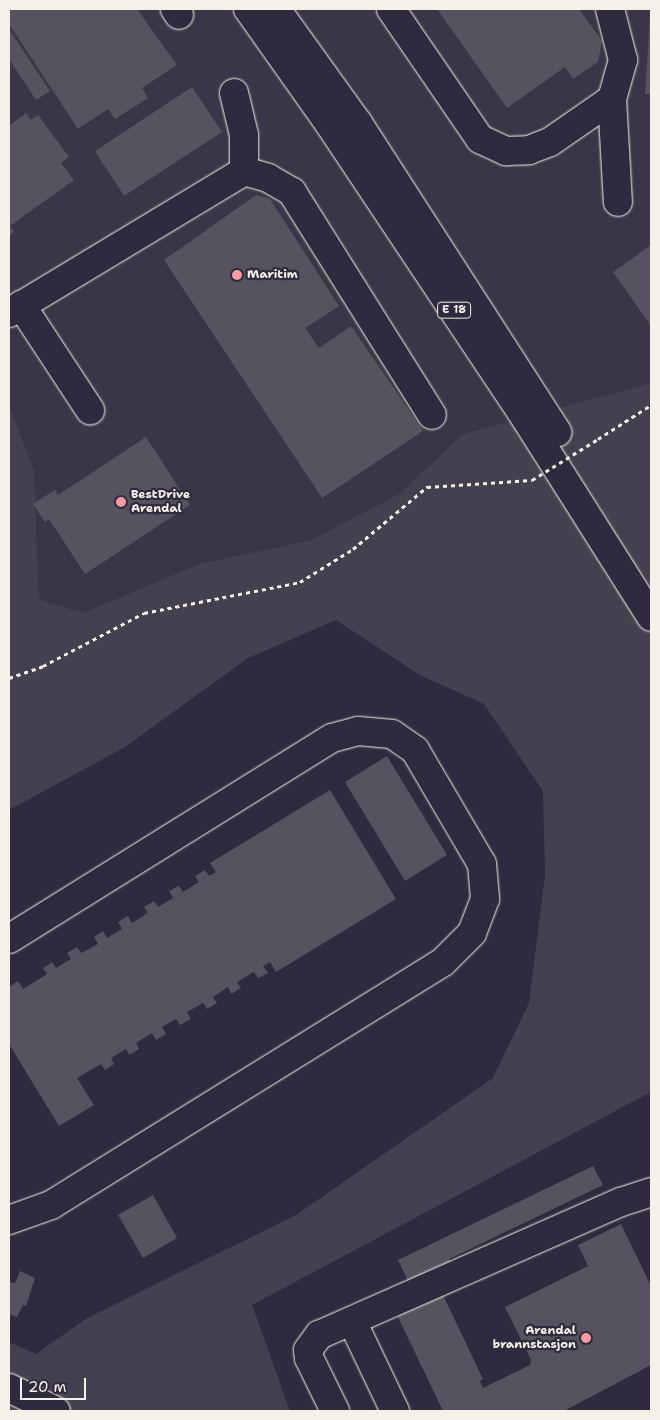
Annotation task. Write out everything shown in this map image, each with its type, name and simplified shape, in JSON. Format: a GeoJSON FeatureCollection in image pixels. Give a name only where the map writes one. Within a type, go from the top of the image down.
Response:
{"type":"FeatureCollection","features":[{"type":"Feature","properties":{"kind":"main road","name":"E 18"},"geometry":{"type":"LineString","coordinates":[[248,9],[330,125],[526,419],[651,617]]}},
{"type":"Feature","properties":{"kind":"main road","name":"E 18"},"geometry":{"type":"LineString","coordinates":[[276,9],[363,131],[546,414],[651,585]]}},
{"type":"Feature","properties":{"kind":"main road"},"geometry":{"type":"LineString","coordinates":[[391,9],[480,139],[506,151],[529,150],[550,142],[612,99]]}},
{"type":"Feature","properties":{"kind":"main road"},"geometry":{"type":"LineString","coordinates":[[610,9],[623,60],[612,99],[618,202]]}},
{"type":"Feature","properties":{"kind":"main road"},"geometry":{"type":"LineString","coordinates":[[234,93],[244,135],[244,171]]}},
{"type":"Feature","properties":{"kind":"main road"},"geometry":{"type":"LineString","coordinates":[[90,410],[15,309],[244,171],[268,178],[292,192],[432,415]]}},
{"type":"Feature","properties":{"kind":"main road"},"geometry":{"type":"LineString","coordinates":[[9,939],[332,738],[358,731],[392,734],[415,750],[482,864],[485,899],[472,933],[443,962],[51,1205],[9,1220]]}},
{"type":"Feature","properties":{"kind":"main road"},"geometry":{"type":"LineString","coordinates":[[335,1411],[308,1350],[319,1335],[621,1202],[651,1192]]}},
{"type":"Feature","properties":{"kind":"main road"},"geometry":{"type":"LineString","coordinates":[[352,1321],[395,1411]]}},
{"type":"Feature","properties":{"kind":"main road"},"geometry":{"type":"LineString","coordinates":[[9,1388],[56,1411]]}},
{"type":"Feature","properties":{"kind":"path"},"geometry":{"type":"LineString","coordinates":[[9,678],[44,666],[144,613],[300,582],[353,549],[427,487],[532,480],[651,405]]}},
{"type":"Feature","properties":{"kind":"shaded area"},"geometry":{"type":"Polygon","coordinates":[[[9,9],[651,9],[651,383],[463,434],[399,494],[311,540],[199,564],[83,613],[39,599],[34,470],[9,405],[9,9]]]}},
{"type":"Feature","properties":{"kind":"shaded area"},"geometry":{"type":"Polygon","coordinates":[[[651,383],[651,1092],[252,1305],[290,1411],[9,1411],[9,1342],[36,1354],[87,1318],[296,1215],[493,1078],[529,1003],[545,875],[543,791],[484,704],[420,675],[336,620],[248,658],[125,747],[9,810],[9,405],[34,470],[39,599],[83,613],[199,564],[311,540],[399,494],[463,434],[651,383]]]}},
{"type":"Feature","properties":{"kind":"building"},"geometry":{"type":"Polygon","coordinates":[[[9,9],[137,9],[177,65],[142,88],[148,98],[115,119],[108,109],[78,129],[9,24],[9,9]]]}},
{"type":"Feature","properties":{"kind":"building"},"geometry":{"type":"Polygon","coordinates":[[[437,9],[579,9],[602,41],[598,62],[573,79],[565,67],[507,108],[437,9]]]}},
{"type":"Feature","properties":{"kind":"building"},"geometry":{"type":"Polygon","coordinates":[[[650,15],[651,94],[645,94],[650,15]]]}},
{"type":"Feature","properties":{"kind":"building"},"geometry":{"type":"Polygon","coordinates":[[[9,29],[50,91],[36,100],[9,59],[9,29]]]}},
{"type":"Feature","properties":{"kind":"building"},"geometry":{"type":"Polygon","coordinates":[[[192,87],[222,132],[124,196],[95,151],[192,87]]]}},
{"type":"Feature","properties":{"kind":"building"},"geometry":{"type":"Polygon","coordinates":[[[26,113],[31,120],[38,115],[69,157],[61,163],[74,180],[10,226],[14,232],[9,236],[9,126],[26,113]]]}},
{"type":"Feature","properties":{"kind":"building"},"geometry":{"type":"Polygon","coordinates":[[[256,195],[270,199],[339,306],[305,328],[319,348],[351,326],[423,431],[322,498],[164,260],[256,195]]]}},
{"type":"Feature","properties":{"kind":"building"},"geometry":{"type":"Polygon","coordinates":[[[651,245],[651,326],[613,272],[651,245]]]}},
{"type":"Feature","properties":{"kind":"building"},"geometry":{"type":"Polygon","coordinates":[[[146,437],[190,505],[85,574],[49,519],[45,522],[33,504],[55,490],[58,495],[146,437]]]}},
{"type":"Feature","properties":{"kind":"building"},"geometry":{"type":"Polygon","coordinates":[[[387,756],[447,855],[405,881],[345,782],[387,756]]]}},
{"type":"Feature","properties":{"kind":"building"},"geometry":{"type":"Polygon","coordinates":[[[330,790],[396,899],[276,972],[270,962],[263,966],[268,973],[258,978],[254,972],[237,982],[241,988],[231,994],[228,987],[213,997],[217,1003],[207,1009],[203,1003],[187,1012],[191,1019],[180,1025],[176,1019],[162,1027],[166,1034],[156,1040],[152,1033],[136,1043],[139,1049],[129,1055],[126,1049],[111,1058],[114,1064],[105,1070],[101,1064],[77,1078],[94,1105],[59,1126],[9,1044],[9,987],[18,981],[23,989],[47,974],[43,968],[52,962],[56,968],[71,959],[67,953],[77,947],[81,953],[98,944],[94,937],[103,931],[107,938],[122,929],[118,922],[128,916],[132,923],[148,913],[144,907],[154,901],[158,907],[173,898],[169,891],[179,886],[183,892],[199,882],[195,876],[205,870],[209,876],[216,872],[210,863],[330,790]]]}},
{"type":"Feature","properties":{"kind":"building"},"geometry":{"type":"Polygon","coordinates":[[[593,1166],[603,1185],[449,1259],[451,1263],[409,1283],[398,1260],[593,1166]]]}},
{"type":"Feature","properties":{"kind":"building"},"geometry":{"type":"Polygon","coordinates":[[[153,1195],[177,1238],[143,1258],[118,1215],[153,1195]]]}},
{"type":"Feature","properties":{"kind":"building","name":"Arendal brannstasjon"},"geometry":{"type":"Polygon","coordinates":[[[621,1224],[651,1286],[651,1365],[564,1411],[443,1411],[397,1315],[442,1293],[483,1379],[480,1381],[483,1388],[530,1365],[531,1360],[505,1307],[588,1266],[578,1245],[621,1224]]]}},
{"type":"Feature","properties":{"kind":"building"},"geometry":{"type":"Polygon","coordinates":[[[20,1271],[35,1278],[26,1306],[23,1305],[17,1317],[9,1314],[9,1282],[15,1283],[20,1271]]]}},
{"type":"Feature","properties":{"kind":"place","name":"Maritim"},"geometry":{"type":"Point","coordinates":[237,275]}},
{"type":"Feature","properties":{"kind":"place","name":"BestDrive Arendal"},"geometry":{"type":"Point","coordinates":[121,502]}},
{"type":"Feature","properties":{"kind":"place","name":"Arendal brannstasjon"},"geometry":{"type":"Point","coordinates":[586,1338]}}]}
